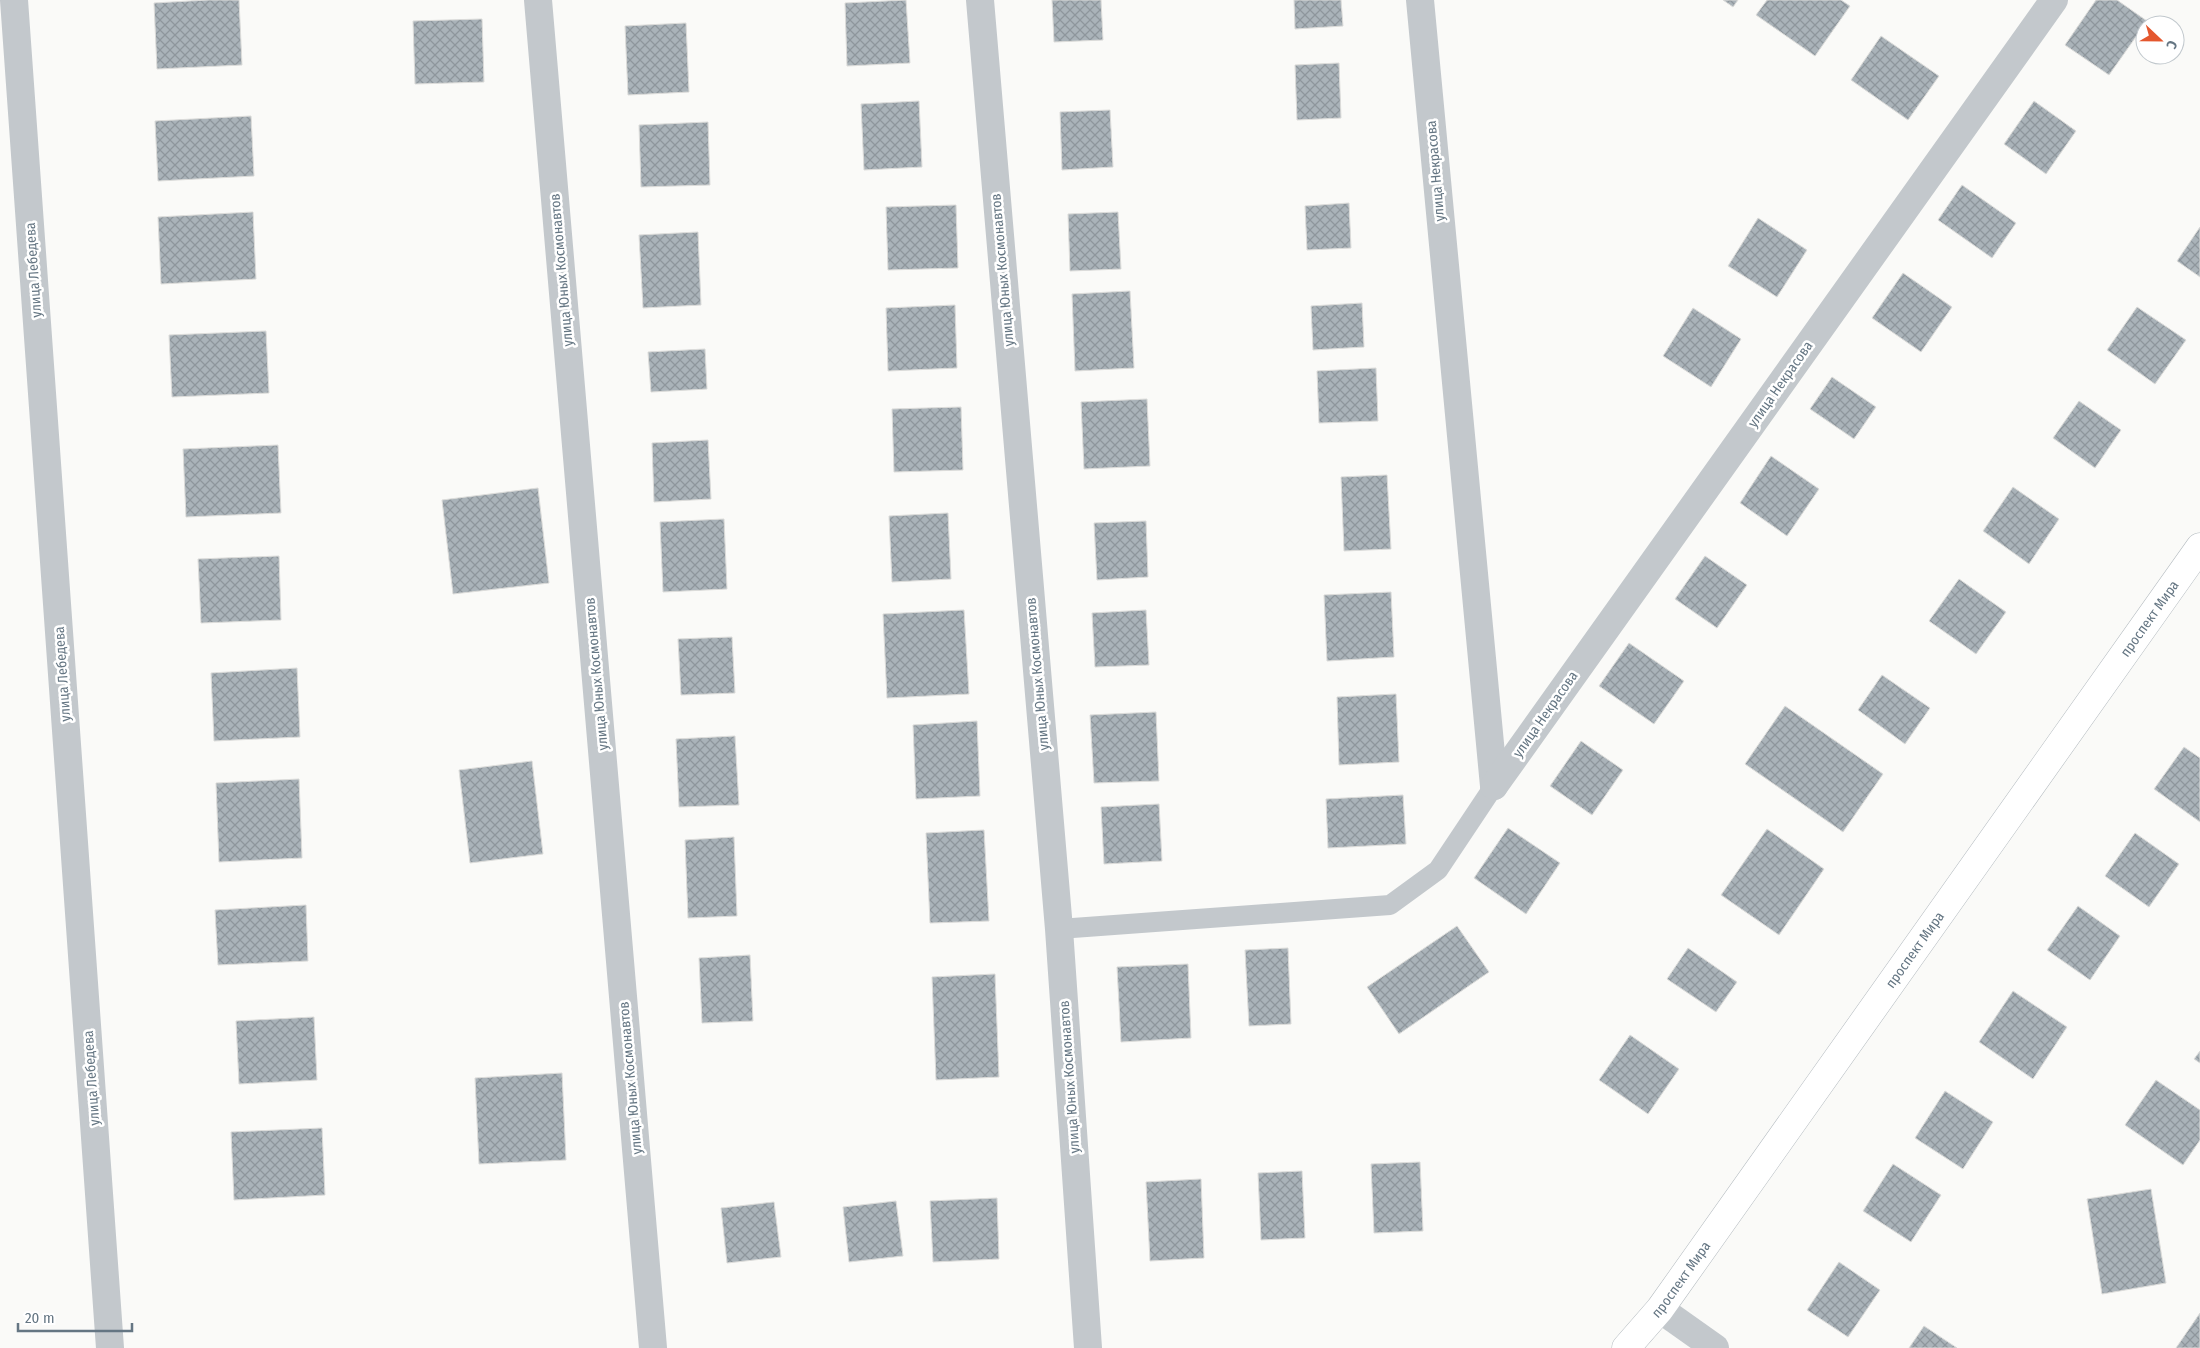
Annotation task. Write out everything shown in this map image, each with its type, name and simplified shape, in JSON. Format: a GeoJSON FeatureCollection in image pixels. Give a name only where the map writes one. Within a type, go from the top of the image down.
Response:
{"type":"FeatureCollection","features":[{"type":"Feature","properties":{"kind":"main road","name":"проспект Мира"},"geometry":{"type":"LineString","coordinates":[[1626,1348],[1660,1309],[2197,558]]}},
{"type":"Feature","properties":{"kind":"street","name":"улица Лебедева"},"geometry":{"type":"LineString","coordinates":[[14,0],[110,1348]]}},
{"type":"Feature","properties":{"kind":"street","name":"улица Юных Космонавтов"},"geometry":{"type":"LineString","coordinates":[[538,0],[653,1348]]}},
{"type":"Feature","properties":{"kind":"street","name":"улица Юных Космонавтов"},"geometry":{"type":"LineString","coordinates":[[980,0],[1058,929],[1088,1348]]}},
{"type":"Feature","properties":{"kind":"street","name":"улица Некрасова"},"geometry":{"type":"LineString","coordinates":[[1420,0],[1494,786]]}},
{"type":"Feature","properties":{"kind":"street","name":"улица Некрасова"},"geometry":{"type":"LineString","coordinates":[[1494,786],[2054,0]]}},
{"type":"Feature","properties":{"kind":"street"},"geometry":{"type":"LineString","coordinates":[[1660,1309],[1715,1348]]}},
{"type":"Feature","properties":{"kind":"lane"},"geometry":{"type":"LineString","coordinates":[[1058,929],[1390,905],[1438,870],[1494,786]]}},
{"type":"Feature","properties":{"kind":"building"},"geometry":{"type":"Polygon","coordinates":[[[239,0],[242,65],[157,69],[154,3],[239,0]]]}},
{"type":"Feature","properties":{"kind":"building"},"geometry":{"type":"Polygon","coordinates":[[[906,0],[910,63],[847,66],[845,3],[906,0]]]}},
{"type":"Feature","properties":{"kind":"building"},"geometry":{"type":"Polygon","coordinates":[[[1052,0],[1101,0],[1103,40],[1054,42],[1052,0]]]}},
{"type":"Feature","properties":{"kind":"building"},"geometry":{"type":"Polygon","coordinates":[[[1294,0],[1341,0],[1343,26],[1295,29],[1294,0]]]}},
{"type":"Feature","properties":{"kind":"building"},"geometry":{"type":"Polygon","coordinates":[[[1723,0],[1738,0],[1733,7],[1723,0]]]}},
{"type":"Feature","properties":{"kind":"building"},"geometry":{"type":"Polygon","coordinates":[[[1767,0],[1841,0],[1850,6],[1815,56],[1756,15],[1767,0]]]}},
{"type":"Feature","properties":{"kind":"building"},"geometry":{"type":"Polygon","coordinates":[[[2096,0],[2117,0],[2138,15],[2135,15],[2135,38],[2109,75],[2065,45],[2096,0]]]}},
{"type":"Feature","properties":{"kind":"building"},"geometry":{"type":"Polygon","coordinates":[[[482,19],[484,82],[415,84],[413,21],[482,19]]]}},
{"type":"Feature","properties":{"kind":"building"},"geometry":{"type":"Polygon","coordinates":[[[686,23],[689,92],[628,95],[625,26],[686,23]]]}},
{"type":"Feature","properties":{"kind":"building"},"geometry":{"type":"Polygon","coordinates":[[[1881,36],[1939,76],[1908,120],[1851,80],[1881,36]]]}},
{"type":"Feature","properties":{"kind":"building"},"geometry":{"type":"Polygon","coordinates":[[[1339,63],[1341,118],[1297,120],[1295,65],[1339,63]]]}},
{"type":"Feature","properties":{"kind":"building"},"geometry":{"type":"Polygon","coordinates":[[[919,101],[922,167],[864,170],[861,104],[919,101]]]}},
{"type":"Feature","properties":{"kind":"building"},"geometry":{"type":"Polygon","coordinates":[[[2034,101],[2076,131],[2046,174],[2004,144],[2034,101]]]}},
{"type":"Feature","properties":{"kind":"building"},"geometry":{"type":"Polygon","coordinates":[[[1110,110],[1113,167],[1062,170],[1060,112],[1110,110]]]}},
{"type":"Feature","properties":{"kind":"building"},"geometry":{"type":"Polygon","coordinates":[[[251,116],[254,176],[158,181],[155,121],[251,116]]]}},
{"type":"Feature","properties":{"kind":"building"},"geometry":{"type":"Polygon","coordinates":[[[708,122],[710,185],[641,187],[639,125],[708,122]]]}},
{"type":"Feature","properties":{"kind":"building"},"geometry":{"type":"Polygon","coordinates":[[[1962,185],[2016,223],[1992,258],[1938,220],[1962,185]]]}},
{"type":"Feature","properties":{"kind":"building"},"geometry":{"type":"Polygon","coordinates":[[[1349,203],[1351,248],[1307,250],[1305,206],[1349,203]]]}},
{"type":"Feature","properties":{"kind":"building"},"geometry":{"type":"Polygon","coordinates":[[[956,205],[958,268],[888,270],[886,207],[956,205]]]}},
{"type":"Feature","properties":{"kind":"building"},"geometry":{"type":"Polygon","coordinates":[[[253,212],[256,279],[161,284],[158,217],[253,212]]]}},
{"type":"Feature","properties":{"kind":"building"},"geometry":{"type":"Polygon","coordinates":[[[1118,212],[1121,269],[1070,271],[1068,214],[1118,212]]]}},
{"type":"Feature","properties":{"kind":"building"},"geometry":{"type":"Polygon","coordinates":[[[1758,218],[1807,250],[1777,297],[1728,266],[1758,218]]]}},
{"type":"Feature","properties":{"kind":"building"},"geometry":{"type":"Polygon","coordinates":[[[2200,227],[2200,277],[2177,261],[2200,227]]]}},
{"type":"Feature","properties":{"kind":"building"},"geometry":{"type":"Polygon","coordinates":[[[698,232],[701,305],[643,308],[639,235],[698,232]]]}},
{"type":"Feature","properties":{"kind":"building"},"geometry":{"type":"Polygon","coordinates":[[[1903,273],[1952,307],[1921,352],[1872,318],[1903,273]]]}},
{"type":"Feature","properties":{"kind":"building"},"geometry":{"type":"Polygon","coordinates":[[[1130,291],[1134,368],[1075,371],[1072,294],[1130,291]]]}},
{"type":"Feature","properties":{"kind":"building"},"geometry":{"type":"Polygon","coordinates":[[[1362,303],[1364,347],[1313,350],[1311,306],[1362,303]]]}},
{"type":"Feature","properties":{"kind":"building"},"geometry":{"type":"Polygon","coordinates":[[[955,305],[957,368],[888,371],[886,308],[955,305]]]}},
{"type":"Feature","properties":{"kind":"building"},"geometry":{"type":"Polygon","coordinates":[[[2137,307],[2186,340],[2155,384],[2107,350],[2137,307]]]}},
{"type":"Feature","properties":{"kind":"building"},"geometry":{"type":"Polygon","coordinates":[[[1693,308],[1741,339],[1711,387],[1663,356],[1693,308]]]}},
{"type":"Feature","properties":{"kind":"building"},"geometry":{"type":"Polygon","coordinates":[[[266,331],[269,393],[172,397],[169,335],[266,331]]]}},
{"type":"Feature","properties":{"kind":"building"},"geometry":{"type":"Polygon","coordinates":[[[705,349],[707,389],[651,392],[648,352],[705,349]]]}},
{"type":"Feature","properties":{"kind":"building"},"geometry":{"type":"Polygon","coordinates":[[[1376,368],[1378,421],[1319,423],[1317,371],[1376,368]]]}},
{"type":"Feature","properties":{"kind":"building"},"geometry":{"type":"Polygon","coordinates":[[[1832,377],[1876,407],[1854,439],[1810,409],[1832,377]]]}},
{"type":"Feature","properties":{"kind":"building"},"geometry":{"type":"Polygon","coordinates":[[[1147,399],[1150,466],[1084,469],[1081,402],[1147,399]]]}},
{"type":"Feature","properties":{"kind":"building"},"geometry":{"type":"Polygon","coordinates":[[[2079,401],[2121,430],[2095,468],[2053,438],[2079,401]]]}},
{"type":"Feature","properties":{"kind":"building"},"geometry":{"type":"Polygon","coordinates":[[[961,407],[963,470],[894,472],[892,409],[961,407]]]}},
{"type":"Feature","properties":{"kind":"building"},"geometry":{"type":"Polygon","coordinates":[[[708,440],[711,499],[654,502],[652,443],[708,440]]]}},
{"type":"Feature","properties":{"kind":"building"},"geometry":{"type":"Polygon","coordinates":[[[278,445],[281,513],[186,517],[183,449],[278,445]]]}},
{"type":"Feature","properties":{"kind":"building"},"geometry":{"type":"Polygon","coordinates":[[[1771,456],[1819,489],[1787,536],[1740,503],[1771,456]]]}},
{"type":"Feature","properties":{"kind":"building"},"geometry":{"type":"Polygon","coordinates":[[[1387,475],[1391,549],[1344,551],[1341,477],[1387,475]]]}},
{"type":"Feature","properties":{"kind":"building"},"geometry":{"type":"Polygon","coordinates":[[[2013,487],[2059,519],[2029,564],[1983,531],[2013,487]]]}},
{"type":"Feature","properties":{"kind":"building"},"geometry":{"type":"Polygon","coordinates":[[[538,488],[549,583],[453,594],[442,500],[538,488]]]}},
{"type":"Feature","properties":{"kind":"building"},"geometry":{"type":"Polygon","coordinates":[[[948,513],[951,579],[892,582],[889,516],[948,513]]]}},
{"type":"Feature","properties":{"kind":"building"},"geometry":{"type":"Polygon","coordinates":[[[724,519],[727,589],[663,592],[660,522],[724,519]]]}},
{"type":"Feature","properties":{"kind":"building"},"geometry":{"type":"Polygon","coordinates":[[[1146,521],[1148,577],[1097,580],[1094,523],[1146,521]]]}},
{"type":"Feature","properties":{"kind":"building"},"geometry":{"type":"Polygon","coordinates":[[[279,556],[281,620],[201,623],[198,559],[279,556]]]}},
{"type":"Feature","properties":{"kind":"building"},"geometry":{"type":"Polygon","coordinates":[[[1705,556],[1747,585],[1717,628],[1675,599],[1705,556]]]}},
{"type":"Feature","properties":{"kind":"building"},"geometry":{"type":"Polygon","coordinates":[[[1959,579],[2006,612],[1976,654],[1929,621],[1959,579]]]}},
{"type":"Feature","properties":{"kind":"building"},"geometry":{"type":"Polygon","coordinates":[[[1391,592],[1394,657],[1327,661],[1324,595],[1391,592]]]}},
{"type":"Feature","properties":{"kind":"building"},"geometry":{"type":"Polygon","coordinates":[[[964,610],[969,694],[887,698],[883,614],[964,610]]]}},
{"type":"Feature","properties":{"kind":"building"},"geometry":{"type":"Polygon","coordinates":[[[1146,610],[1149,665],[1095,667],[1092,613],[1146,610]]]}},
{"type":"Feature","properties":{"kind":"building"},"geometry":{"type":"Polygon","coordinates":[[[732,637],[735,693],[681,695],[678,639],[732,637]]]}},
{"type":"Feature","properties":{"kind":"building"},"geometry":{"type":"Polygon","coordinates":[[[1629,643],[1684,681],[1654,724],[1599,686],[1629,643]]]}},
{"type":"Feature","properties":{"kind":"building"},"geometry":{"type":"Polygon","coordinates":[[[297,668],[300,737],[214,741],[211,673],[297,668]]]}},
{"type":"Feature","properties":{"kind":"building"},"geometry":{"type":"Polygon","coordinates":[[[1882,675],[1930,708],[1905,744],[1858,710],[1882,675]]]}},
{"type":"Feature","properties":{"kind":"building"},"geometry":{"type":"Polygon","coordinates":[[[1396,694],[1399,762],[1339,765],[1337,697],[1396,694]]]}},
{"type":"Feature","properties":{"kind":"building"},"geometry":{"type":"Polygon","coordinates":[[[1785,706],[1883,774],[1843,832],[1745,764],[1785,706]]]}},
{"type":"Feature","properties":{"kind":"building"},"geometry":{"type":"Polygon","coordinates":[[[1156,712],[1159,781],[1094,783],[1090,715],[1156,712]]]}},
{"type":"Feature","properties":{"kind":"building"},"geometry":{"type":"Polygon","coordinates":[[[977,721],[980,796],[916,799],[913,725],[977,721]]]}},
{"type":"Feature","properties":{"kind":"building"},"geometry":{"type":"Polygon","coordinates":[[[735,736],[739,805],[679,807],[676,739],[735,736]]]}},
{"type":"Feature","properties":{"kind":"building"},"geometry":{"type":"Polygon","coordinates":[[[1581,741],[1623,770],[1592,815],[1550,786],[1581,741]]]}},
{"type":"Feature","properties":{"kind":"building"},"geometry":{"type":"Polygon","coordinates":[[[2184,747],[2200,758],[2200,822],[2154,789],[2184,747]]]}},
{"type":"Feature","properties":{"kind":"building"},"geometry":{"type":"Polygon","coordinates":[[[532,761],[543,854],[470,863],[459,770],[532,761]]]}},
{"type":"Feature","properties":{"kind":"building"},"geometry":{"type":"Polygon","coordinates":[[[299,779],[302,858],[219,862],[216,783],[299,779]]]}},
{"type":"Feature","properties":{"kind":"building"},"geometry":{"type":"Polygon","coordinates":[[[1403,795],[1406,844],[1328,848],[1326,799],[1403,795]]]}},
{"type":"Feature","properties":{"kind":"building"},"geometry":{"type":"Polygon","coordinates":[[[1159,804],[1162,861],[1104,864],[1101,807],[1159,804]]]}},
{"type":"Feature","properties":{"kind":"building"},"geometry":{"type":"Polygon","coordinates":[[[1508,828],[1560,863],[1526,914],[1474,878],[1508,828]]]}},
{"type":"Feature","properties":{"kind":"building"},"geometry":{"type":"Polygon","coordinates":[[[1767,829],[1824,869],[1779,935],[1721,895],[1767,829]]]}},
{"type":"Feature","properties":{"kind":"building"},"geometry":{"type":"Polygon","coordinates":[[[984,830],[989,921],[930,923],[926,833],[984,830]]]}},
{"type":"Feature","properties":{"kind":"building"},"geometry":{"type":"Polygon","coordinates":[[[2135,833],[2179,864],[2149,907],[2105,876],[2135,833]]]}},
{"type":"Feature","properties":{"kind":"building"},"geometry":{"type":"Polygon","coordinates":[[[734,837],[737,916],[688,918],[685,840],[734,837]]]}},
{"type":"Feature","properties":{"kind":"building"},"geometry":{"type":"Polygon","coordinates":[[[306,905],[308,961],[218,965],[215,910],[306,905]]]}},
{"type":"Feature","properties":{"kind":"building"},"geometry":{"type":"Polygon","coordinates":[[[2078,906],[2120,936],[2090,980],[2047,950],[2078,906]]]}},
{"type":"Feature","properties":{"kind":"building"},"geometry":{"type":"Polygon","coordinates":[[[1457,926],[1489,972],[1399,1034],[1367,987],[1457,926]]]}},
{"type":"Feature","properties":{"kind":"building"},"geometry":{"type":"Polygon","coordinates":[[[1288,948],[1291,1024],[1249,1026],[1245,950],[1288,948]]]}},
{"type":"Feature","properties":{"kind":"building"},"geometry":{"type":"Polygon","coordinates":[[[1688,948],[1737,982],[1716,1012],[1667,979],[1688,948]]]}},
{"type":"Feature","properties":{"kind":"building"},"geometry":{"type":"Polygon","coordinates":[[[750,955],[753,1021],[702,1023],[699,958],[750,955]]]}},
{"type":"Feature","properties":{"kind":"building"},"geometry":{"type":"Polygon","coordinates":[[[1188,964],[1191,1038],[1121,1042],[1117,967],[1188,964]]]}},
{"type":"Feature","properties":{"kind":"building"},"geometry":{"type":"Polygon","coordinates":[[[995,974],[999,1077],[936,1080],[932,977],[995,974]]]}},
{"type":"Feature","properties":{"kind":"building"},"geometry":{"type":"Polygon","coordinates":[[[2013,991],[2067,1027],[2033,1079],[1979,1042],[2013,991]]]}},
{"type":"Feature","properties":{"kind":"building"},"geometry":{"type":"Polygon","coordinates":[[[314,1017],[317,1080],[239,1084],[236,1021],[314,1017]]]}},
{"type":"Feature","properties":{"kind":"building"},"geometry":{"type":"Polygon","coordinates":[[[1630,1035],[1679,1069],[1648,1114],[1599,1080],[1630,1035]]]}},
{"type":"Feature","properties":{"kind":"building"},"geometry":{"type":"Polygon","coordinates":[[[2200,1051],[2200,1063],[2194,1059],[2200,1051]]]}},
{"type":"Feature","properties":{"kind":"building"},"geometry":{"type":"Polygon","coordinates":[[[562,1073],[566,1160],[479,1164],[475,1078],[562,1073]]]}},
{"type":"Feature","properties":{"kind":"building"},"geometry":{"type":"Polygon","coordinates":[[[2156,1080],[2200,1110],[2200,1140],[2183,1165],[2125,1125],[2156,1080]]]}},
{"type":"Feature","properties":{"kind":"building"},"geometry":{"type":"Polygon","coordinates":[[[1945,1091],[1993,1122],[1963,1169],[1915,1138],[1945,1091]]]}},
{"type":"Feature","properties":{"kind":"building"},"geometry":{"type":"Polygon","coordinates":[[[322,1128],[325,1195],[234,1200],[231,1132],[322,1128]]]}},
{"type":"Feature","properties":{"kind":"building"},"geometry":{"type":"Polygon","coordinates":[[[1420,1162],[1423,1231],[1374,1233],[1371,1164],[1420,1162]]]}},
{"type":"Feature","properties":{"kind":"building"},"geometry":{"type":"Polygon","coordinates":[[[1893,1164],[1941,1195],[1911,1242],[1863,1211],[1893,1164]]]}},
{"type":"Feature","properties":{"kind":"building"},"geometry":{"type":"Polygon","coordinates":[[[1302,1171],[1305,1238],[1261,1240],[1258,1173],[1302,1171]]]}},
{"type":"Feature","properties":{"kind":"building"},"geometry":{"type":"Polygon","coordinates":[[[1201,1179],[1204,1258],[1150,1261],[1146,1182],[1201,1179]]]}},
{"type":"Feature","properties":{"kind":"building"},"geometry":{"type":"Polygon","coordinates":[[[2151,1189],[2166,1283],[2102,1294],[2087,1199],[2151,1189]]]}},
{"type":"Feature","properties":{"kind":"building"},"geometry":{"type":"Polygon","coordinates":[[[997,1198],[999,1259],[933,1262],[930,1201],[997,1198]]]}},
{"type":"Feature","properties":{"kind":"building"},"geometry":{"type":"Polygon","coordinates":[[[896,1201],[903,1256],[849,1262],[843,1207],[896,1201]]]}},
{"type":"Feature","properties":{"kind":"building"},"geometry":{"type":"Polygon","coordinates":[[[774,1202],[781,1257],[727,1263],[721,1208],[774,1202]]]}},
{"type":"Feature","properties":{"kind":"building"},"geometry":{"type":"Polygon","coordinates":[[[1839,1262],[1880,1290],[1848,1337],[1807,1310],[1839,1262]]]}},
{"type":"Feature","properties":{"kind":"building"},"geometry":{"type":"Polygon","coordinates":[[[2200,1313],[2200,1348],[2176,1348],[2200,1313]]]}},
{"type":"Feature","properties":{"kind":"building"},"geometry":{"type":"Polygon","coordinates":[[[1924,1326],[1957,1348],[1909,1348],[1924,1326]]]}}]}
